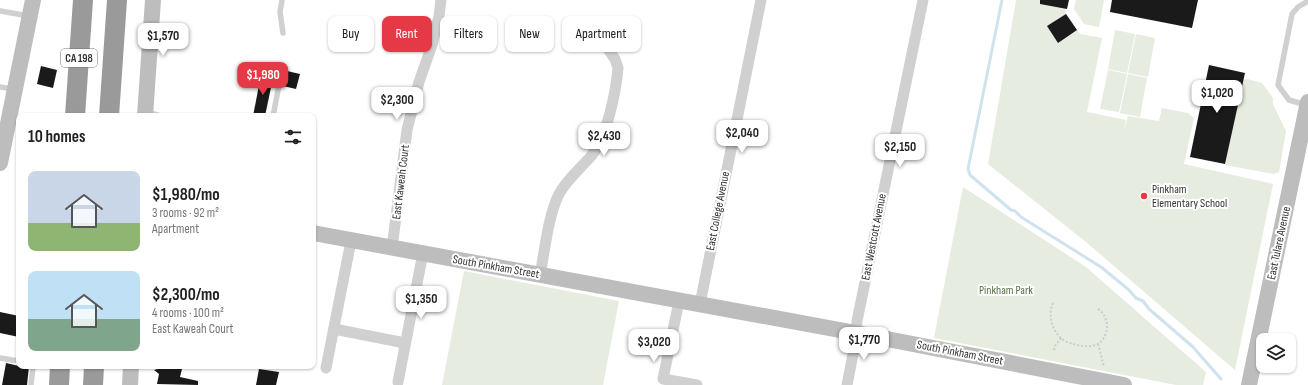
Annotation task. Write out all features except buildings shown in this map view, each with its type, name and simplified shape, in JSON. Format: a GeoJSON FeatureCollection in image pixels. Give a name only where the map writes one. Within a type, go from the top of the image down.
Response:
{"type":"FeatureCollection","features":[{"type":"Feature","properties":{"kind":"highway","name":"CA 198"},"geometry":{"type":"LineString","coordinates":[[75,113],[83,0]]}},
{"type":"Feature","properties":{"kind":"highway","name":"CA 198"},"geometry":{"type":"LineString","coordinates":[[109,113],[116,0]]}},
{"type":"Feature","properties":{"kind":"highway"},"geometry":{"type":"LineString","coordinates":[[59,385],[60,369]]}},
{"type":"Feature","properties":{"kind":"highway"},"geometry":{"type":"LineString","coordinates":[[93,385],[94,369]]}},
{"type":"Feature","properties":{"kind":"street"},"geometry":{"type":"LineString","coordinates":[[0,163],[8,88],[30,16],[33,0]]}},
{"type":"Feature","properties":{"kind":"street"},"geometry":{"type":"LineString","coordinates":[[145,113],[153,0]]}},
{"type":"Feature","properties":{"kind":"street","name":"East Kaweah Court"},"geometry":{"type":"LineString","coordinates":[[392,248],[407,130],[419,82],[432,45],[441,0]]}},
{"type":"Feature","properties":{"kind":"street","name":"East College Avenue"},"geometry":{"type":"LineString","coordinates":[[700,304],[761,0]]}},
{"type":"Feature","properties":{"kind":"street","name":"East Westcott Avenue"},"geometry":{"type":"LineString","coordinates":[[856,333],[922,0]]}},
{"type":"Feature","properties":{"kind":"street"},"geometry":{"type":"LineString","coordinates":[[540,275],[556,200],[567,182],[593,154],[601,142],[606,130],[618,68],[615,59],[610,52]]}},
{"type":"Feature","properties":{"kind":"street","name":"East Tulare Avenue"},"geometry":{"type":"LineString","coordinates":[[1249,385],[1308,103]]}},
{"type":"Feature","properties":{"kind":"street","name":"South Pinkham Street"},"geometry":{"type":"LineString","coordinates":[[316,234],[856,333],[1063,378],[1124,385]]}},
{"type":"Feature","properties":{"kind":"street"},"geometry":{"type":"LineString","coordinates":[[326,368],[352,241]]}},
{"type":"Feature","properties":{"kind":"street"},"geometry":{"type":"LineString","coordinates":[[398,382],[423,253]]}},
{"type":"Feature","properties":{"kind":"street"},"geometry":{"type":"LineString","coordinates":[[679,301],[663,379],[697,385]]}},
{"type":"Feature","properties":{"kind":"street"},"geometry":{"type":"LineString","coordinates":[[334,329],[405,343]]}},
{"type":"Feature","properties":{"kind":"street"},"geometry":{"type":"LineString","coordinates":[[848,385],[856,333]]}},
{"type":"Feature","properties":{"kind":"street"},"geometry":{"type":"LineString","coordinates":[[130,385],[131,369]]}},
{"type":"Feature","properties":{"kind":"lane"},"geometry":{"type":"LineString","coordinates":[[282,0],[280,12],[283,33]]}},
{"type":"Feature","properties":{"kind":"lane"},"geometry":{"type":"LineString","coordinates":[[1308,1],[1298,6],[1292,14],[1278,85],[1289,100],[1308,103]]}},
{"type":"Feature","properties":{"kind":"lane"},"geometry":{"type":"LineString","coordinates":[[0,11],[30,16]]}},
{"type":"Feature","properties":{"kind":"lane"},"geometry":{"type":"LineString","coordinates":[[274,113],[281,75]]}},
{"type":"Feature","properties":{"kind":"lane"},"geometry":{"type":"LineString","coordinates":[[0,358],[16,361]]}},
{"type":"Feature","properties":{"kind":"lane"},"geometry":{"type":"LineString","coordinates":[[31,385],[33,369]]}},
{"type":"Feature","properties":{"kind":"path"},"geometry":{"type":"LineString","coordinates":[[1053,303],[1050,309],[1050,317],[1061,338],[1067,342],[1088,347],[1098,344],[1104,338],[1107,323],[1105,317],[1098,308]]}},
{"type":"Feature","properties":{"kind":"path"},"geometry":{"type":"LineString","coordinates":[[1054,350],[1061,338]]}},
{"type":"Feature","properties":{"kind":"path"},"geometry":{"type":"LineString","coordinates":[[1098,344],[1104,367]]}},
{"type":"Feature","properties":{"kind":"green space"},"geometry":{"type":"Polygon","coordinates":[[[1016,0],[1068,0],[1065,12],[1080,34],[1102,38],[1087,112],[1126,120],[1124,131],[1128,116],[1159,121],[1162,108],[1188,113],[1194,118],[1184,164],[1273,184],[1235,370],[1086,242],[988,164],[1016,0]]]}},
{"type":"Feature","properties":{"kind":"green space"},"geometry":{"type":"Polygon","coordinates":[[[1076,0],[1104,0],[1099,27],[1084,24],[1074,9],[1076,0]]]}},
{"type":"Feature","properties":{"kind":"green space"},"geometry":{"type":"Polygon","coordinates":[[[1115,30],[1135,34],[1127,73],[1108,69],[1115,30]]]}},
{"type":"Feature","properties":{"kind":"green space"},"geometry":{"type":"Polygon","coordinates":[[[1136,34],[1155,38],[1148,77],[1128,73],[1136,34]]]}},
{"type":"Feature","properties":{"kind":"green space"},"geometry":{"type":"Polygon","coordinates":[[[1108,70],[1127,74],[1119,112],[1100,109],[1108,70]]]}},
{"type":"Feature","properties":{"kind":"green space"},"geometry":{"type":"Polygon","coordinates":[[[1128,74],[1147,78],[1140,117],[1120,113],[1128,74]]]}},
{"type":"Feature","properties":{"kind":"green space"},"geometry":{"type":"Polygon","coordinates":[[[1247,79],[1262,83],[1273,98],[1273,104],[1286,131],[1279,172],[1273,174],[1225,165],[1243,80],[1247,79]]]}},
{"type":"Feature","properties":{"kind":"green space","name":"Pinkham Park"},"geometry":{"type":"Polygon","coordinates":[[[963,187],[1086,267],[1206,372],[1203,385],[1176,385],[934,338],[963,187]]]}},
{"type":"Feature","properties":{"kind":"green space"},"geometry":{"type":"Polygon","coordinates":[[[464,271],[619,301],[603,385],[442,385],[464,271]]]}},
{"type":"Feature","properties":{"kind":"waterway"},"geometry":{"type":"LineString","coordinates":[[1002,0],[968,169],[970,175],[1011,210],[1015,211],[1021,217],[1101,267],[1129,290],[1136,298],[1143,301],[1149,309],[1193,347],[1221,379]]}},
{"type":"Feature","properties":{"kind":"place","name":"Pinkham Elementary School"},"geometry":{"type":"Point","coordinates":[1144,196]}}]}
